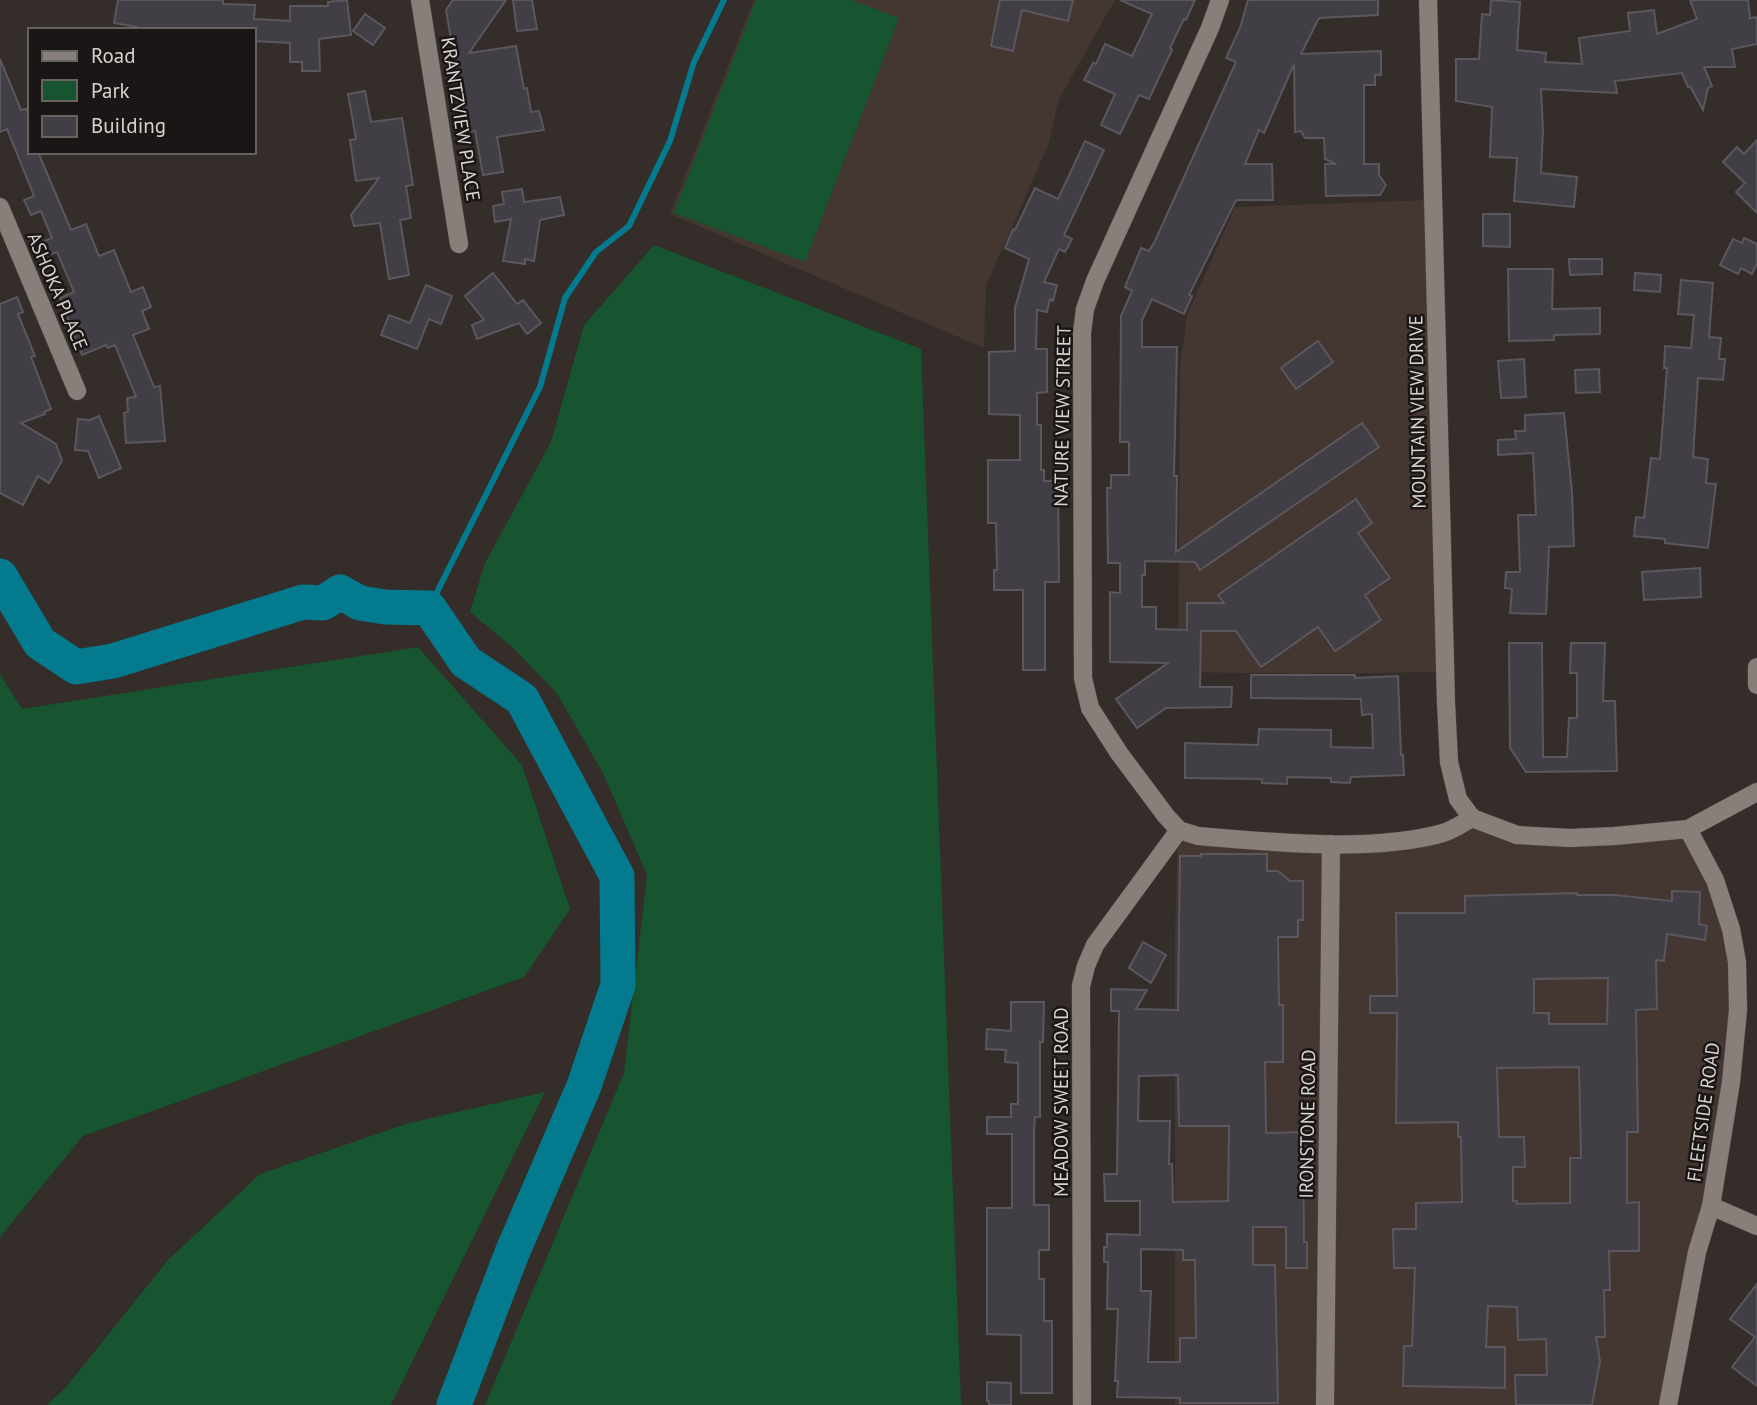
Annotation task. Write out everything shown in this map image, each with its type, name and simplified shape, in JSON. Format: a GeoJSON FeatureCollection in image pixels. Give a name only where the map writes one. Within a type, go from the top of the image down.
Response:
{"type":"FeatureCollection","features":[{"type":"Feature","properties":{"kind":"street","name":"KRANTZVIEW PLACE"},"geometry":{"type":"LineString","coordinates":[[420,0],[459,244]]}},
{"type":"Feature","properties":{"kind":"street","name":"NATURE VIEW STREET"},"geometry":{"type":"LineString","coordinates":[[1179,830],[1103,730],[1085,693],[1082,665],[1082,333],[1090,295],[1205,41],[1220,0]]}},
{"type":"Feature","properties":{"kind":"street","name":"MOUNTAIN VIEW DRIVE"},"geometry":{"type":"LineString","coordinates":[[1428,0],[1446,703],[1450,762],[1458,799],[1472,818]]}},
{"type":"Feature","properties":{"kind":"street","name":"ASHOKA PLACE"},"geometry":{"type":"LineString","coordinates":[[0,206],[77,391]]}},
{"type":"Feature","properties":{"kind":"street"},"geometry":{"type":"LineString","coordinates":[[1757,667],[1757,685]]}},
{"type":"Feature","properties":{"kind":"street"},"geometry":{"type":"LineString","coordinates":[[1179,830],[1198,836],[1331,844],[1408,839],[1445,832],[1472,818],[1517,835],[1548,838],[1615,836],[1688,829],[1757,792]]}},
{"type":"Feature","properties":{"kind":"street","name":"FLEETSIDE ROAD"},"geometry":{"type":"LineString","coordinates":[[1668,1405],[1697,1252],[1711,1206],[1731,1082],[1738,1010],[1737,962],[1731,929],[1715,880],[1688,829]]}},
{"type":"Feature","properties":{"kind":"street","name":"MEADOW SWEET ROAD"},"geometry":{"type":"LineString","coordinates":[[1082,1405],[1082,986],[1086,965],[1095,945],[1179,830]]}},
{"type":"Feature","properties":{"kind":"street","name":"IRONSTONE ROAD"},"geometry":{"type":"LineString","coordinates":[[1325,1405],[1331,844]]}},
{"type":"Feature","properties":{"kind":"street"},"geometry":{"type":"LineString","coordinates":[[1711,1206],[1757,1226]]}},
{"type":"Feature","properties":{"kind":"shaded area"},"geometry":{"type":"Polygon","coordinates":[[[754,0],[1115,0],[1059,99],[1048,146],[986,285],[984,348],[670,214],[754,0]]]}},
{"type":"Feature","properties":{"kind":"shaded area"},"geometry":{"type":"Polygon","coordinates":[[[1432,200],[1445,672],[1178,672],[1180,368],[1187,315],[1235,207],[1432,200]]]}},
{"type":"Feature","properties":{"kind":"shaded area"},"geometry":{"type":"Polygon","coordinates":[[[1472,818],[1517,835],[1689,828],[1716,880],[1739,1013],[1669,1405],[1175,1405],[1175,935],[1178,830],[1407,840],[1472,818]]]}},
{"type":"Feature","properties":{"kind":"green space"},"geometry":{"type":"Polygon","coordinates":[[[756,0],[851,0],[899,18],[805,262],[674,213],[756,0]]]}},
{"type":"Feature","properties":{"kind":"green space"},"geometry":{"type":"Polygon","coordinates":[[[654,245],[921,349],[961,1405],[485,1405],[624,1073],[647,875],[603,773],[556,692],[510,645],[470,612],[485,563],[551,442],[584,325],[654,245]]]}},
{"type":"Feature","properties":{"kind":"green space"},"geometry":{"type":"Polygon","coordinates":[[[418,647],[522,765],[570,909],[524,977],[83,1136],[0,1237],[0,674],[22,709],[418,647]]]}},
{"type":"Feature","properties":{"kind":"green space"},"geometry":{"type":"Polygon","coordinates":[[[545,1092],[391,1405],[47,1405],[67,1386],[168,1260],[260,1174],[409,1123],[545,1092]]]}},
{"type":"Feature","properties":{"kind":"building"},"geometry":{"type":"Polygon","coordinates":[[[118,0],[223,0],[223,4],[255,5],[254,19],[290,21],[290,6],[328,6],[328,2],[347,0],[351,35],[319,39],[320,71],[302,71],[302,62],[290,62],[290,43],[256,41],[256,28],[137,28],[114,23],[118,0]]]}},
{"type":"Feature","properties":{"kind":"building"},"geometry":{"type":"Polygon","coordinates":[[[453,0],[506,0],[469,53],[516,46],[531,112],[539,111],[544,130],[497,137],[503,172],[483,175],[475,131],[467,132],[446,10],[453,0]]]}},
{"type":"Feature","properties":{"kind":"building"},"geometry":{"type":"Polygon","coordinates":[[[513,0],[532,0],[537,29],[517,31],[513,0]]]}},
{"type":"Feature","properties":{"kind":"building"},"geometry":{"type":"Polygon","coordinates":[[[1000,0],[1073,0],[1068,21],[1022,10],[1013,51],[991,46],[1000,0]]]}},
{"type":"Feature","properties":{"kind":"building"},"geometry":{"type":"Polygon","coordinates":[[[1120,0],[1195,0],[1170,48],[1172,50],[1149,99],[1139,95],[1120,134],[1101,125],[1115,94],[1084,80],[1093,63],[1096,64],[1105,44],[1132,56],[1152,14],[1120,0]]]}},
{"type":"Feature","properties":{"kind":"building"},"geometry":{"type":"Polygon","coordinates":[[[1248,0],[1378,0],[1378,15],[1319,18],[1301,54],[1381,51],[1381,75],[1375,75],[1375,85],[1364,85],[1364,164],[1379,164],[1379,175],[1386,185],[1380,195],[1326,196],[1325,164],[1336,164],[1325,159],[1324,138],[1305,138],[1301,131],[1295,132],[1294,64],[1264,133],[1259,130],[1245,164],[1272,164],[1273,200],[1236,200],[1189,295],[1192,296],[1184,314],[1152,299],[1142,320],[1142,347],[1177,347],[1174,476],[1177,476],[1176,552],[1362,423],[1379,447],[1200,570],[1195,562],[1145,561],[1142,607],[1156,607],[1156,629],[1187,630],[1187,603],[1224,603],[1218,595],[1356,499],[1372,523],[1358,533],[1390,578],[1365,595],[1381,620],[1335,651],[1318,627],[1261,667],[1236,631],[1201,631],[1200,687],[1232,687],[1231,707],[1166,708],[1137,728],[1116,699],[1168,663],[1110,662],[1110,592],[1120,593],[1120,563],[1108,563],[1107,488],[1111,488],[1111,475],[1129,475],[1129,442],[1120,442],[1121,316],[1132,291],[1125,287],[1141,248],[1149,251],[1155,241],[1236,62],[1226,58],[1240,28],[1248,0]]]}},
{"type":"Feature","properties":{"kind":"building"},"geometry":{"type":"Polygon","coordinates":[[[1491,0],[1520,2],[1517,50],[1546,53],[1545,62],[1582,64],[1579,38],[1630,31],[1628,13],[1654,10],[1657,34],[1697,19],[1690,0],[1748,0],[1750,18],[1757,17],[1757,44],[1732,49],[1735,67],[1704,67],[1712,86],[1708,88],[1703,110],[1682,73],[1615,81],[1617,93],[1541,89],[1541,173],[1577,177],[1574,207],[1514,201],[1517,158],[1490,157],[1492,107],[1456,101],[1456,59],[1479,59],[1482,14],[1490,15],[1491,0]]]}},
{"type":"Feature","properties":{"kind":"building"},"geometry":{"type":"Polygon","coordinates":[[[365,14],[385,28],[373,45],[353,31],[365,14]]]}},
{"type":"Feature","properties":{"kind":"building"},"geometry":{"type":"Polygon","coordinates":[[[0,59],[21,110],[26,109],[28,114],[28,154],[39,154],[71,230],[86,224],[99,256],[114,250],[131,292],[143,287],[151,307],[142,311],[149,329],[133,335],[154,387],[160,386],[165,441],[126,443],[124,413],[128,412],[127,398],[136,397],[115,345],[108,348],[106,345],[82,355],[60,298],[74,292],[57,252],[46,256],[41,242],[52,238],[41,211],[31,215],[24,200],[34,196],[7,129],[0,132],[0,59]]]}},
{"type":"Feature","properties":{"kind":"building"},"geometry":{"type":"Polygon","coordinates":[[[365,91],[371,122],[402,118],[413,185],[406,186],[411,218],[400,220],[409,275],[389,279],[380,223],[354,226],[351,215],[379,178],[356,181],[350,140],[356,139],[348,94],[365,91]]]}},
{"type":"Feature","properties":{"kind":"building"},"geometry":{"type":"Polygon","coordinates":[[[1757,140],[1757,213],[1736,192],[1745,183],[1723,162],[1737,147],[1744,154],[1757,140]]]}},
{"type":"Feature","properties":{"kind":"building"},"geometry":{"type":"Polygon","coordinates":[[[1085,141],[1104,150],[1064,235],[1072,239],[1065,252],[1059,249],[1044,282],[1057,285],[1053,301],[1050,299],[1047,312],[1037,310],[1036,349],[1047,349],[1047,392],[1037,393],[1037,425],[1041,425],[1041,470],[1044,470],[1044,481],[1058,481],[1059,582],[1045,582],[1045,670],[1023,670],[1023,590],[994,590],[994,570],[997,570],[996,523],[988,523],[988,460],[1020,460],[1020,415],[989,414],[989,352],[1015,351],[1015,308],[1029,259],[1005,248],[1013,229],[1015,230],[1035,188],[1058,199],[1085,141]]]}},
{"type":"Feature","properties":{"kind":"building"},"geometry":{"type":"Polygon","coordinates":[[[522,189],[524,202],[560,197],[564,215],[540,220],[534,261],[525,259],[525,264],[503,261],[511,219],[495,222],[493,206],[504,204],[502,192],[522,189]]]}},
{"type":"Feature","properties":{"kind":"building"},"geometry":{"type":"Polygon","coordinates":[[[1483,214],[1510,214],[1510,247],[1483,246],[1483,214]]]}},
{"type":"Feature","properties":{"kind":"building"},"geometry":{"type":"Polygon","coordinates":[[[1744,238],[1757,244],[1757,263],[1752,274],[1741,268],[1738,274],[1720,265],[1733,239],[1742,243],[1744,238]]]}},
{"type":"Feature","properties":{"kind":"building"},"geometry":{"type":"Polygon","coordinates":[[[1569,259],[1602,259],[1602,274],[1570,275],[1569,259]]]}},
{"type":"Feature","properties":{"kind":"building"},"geometry":{"type":"Polygon","coordinates":[[[1508,269],[1553,269],[1552,309],[1600,308],[1600,334],[1554,335],[1554,340],[1509,341],[1508,269]]]}},
{"type":"Feature","properties":{"kind":"building"},"geometry":{"type":"Polygon","coordinates":[[[493,273],[517,304],[523,300],[541,323],[527,334],[519,323],[477,339],[472,325],[484,320],[465,296],[493,273]]]}},
{"type":"Feature","properties":{"kind":"building"},"geometry":{"type":"Polygon","coordinates":[[[1635,273],[1661,275],[1660,292],[1634,290],[1635,273]]]}},
{"type":"Feature","properties":{"kind":"building"},"geometry":{"type":"Polygon","coordinates":[[[1681,280],[1713,283],[1709,337],[1721,338],[1719,359],[1725,359],[1723,380],[1698,378],[1693,457],[1708,459],[1706,483],[1716,484],[1708,548],[1634,536],[1636,517],[1644,518],[1651,458],[1660,459],[1667,368],[1664,368],[1665,346],[1691,348],[1694,315],[1678,314],[1681,280]]]}},
{"type":"Feature","properties":{"kind":"building"},"geometry":{"type":"Polygon","coordinates":[[[426,285],[452,296],[441,324],[429,319],[417,349],[381,335],[389,315],[410,323],[426,285]]]}},
{"type":"Feature","properties":{"kind":"building"},"geometry":{"type":"Polygon","coordinates":[[[17,297],[23,312],[18,314],[35,356],[31,357],[51,409],[21,423],[56,444],[62,461],[49,483],[38,476],[23,505],[0,493],[0,304],[17,297]]]}},
{"type":"Feature","properties":{"kind":"building"},"geometry":{"type":"Polygon","coordinates":[[[1318,341],[1333,362],[1296,389],[1281,368],[1318,341]]]}},
{"type":"Feature","properties":{"kind":"building"},"geometry":{"type":"Polygon","coordinates":[[[1524,359],[1526,397],[1501,398],[1498,361],[1524,359]]]}},
{"type":"Feature","properties":{"kind":"building"},"geometry":{"type":"Polygon","coordinates":[[[1599,369],[1600,392],[1576,393],[1575,370],[1599,369]]]}},
{"type":"Feature","properties":{"kind":"building"},"geometry":{"type":"Polygon","coordinates":[[[1564,413],[1574,546],[1549,547],[1546,614],[1510,613],[1512,589],[1505,588],[1506,572],[1520,572],[1518,515],[1536,515],[1533,453],[1498,455],[1498,440],[1516,439],[1515,431],[1525,431],[1525,415],[1564,413]]]}},
{"type":"Feature","properties":{"kind":"building"},"geometry":{"type":"Polygon","coordinates":[[[99,416],[121,468],[99,478],[88,451],[75,450],[78,419],[90,420],[99,416]]]}},
{"type":"Feature","properties":{"kind":"building"},"geometry":{"type":"Polygon","coordinates":[[[1700,568],[1701,597],[1644,600],[1642,572],[1700,568]]]}},
{"type":"Feature","properties":{"kind":"building"},"geometry":{"type":"Polygon","coordinates":[[[1509,643],[1542,643],[1543,757],[1567,757],[1569,718],[1577,718],[1577,673],[1570,673],[1571,643],[1605,643],[1603,701],[1615,701],[1617,771],[1526,772],[1510,748],[1509,643]]]}},
{"type":"Feature","properties":{"kind":"building"},"geometry":{"type":"Polygon","coordinates":[[[1251,675],[1355,675],[1355,678],[1398,676],[1404,775],[1351,777],[1350,783],[1331,782],[1331,778],[1287,777],[1287,784],[1262,783],[1262,779],[1185,778],[1185,743],[1258,745],[1259,729],[1331,730],[1331,747],[1373,748],[1372,714],[1362,715],[1361,699],[1251,698],[1251,675]]]}},
{"type":"Feature","properties":{"kind":"building"},"geometry":{"type":"Polygon","coordinates":[[[1267,854],[1267,871],[1278,871],[1290,881],[1303,881],[1303,920],[1298,920],[1298,937],[1278,937],[1279,1005],[1283,1005],[1283,1062],[1265,1062],[1266,1133],[1303,1132],[1304,1242],[1307,1242],[1307,1268],[1286,1268],[1286,1227],[1253,1227],[1253,1265],[1275,1265],[1278,1403],[1180,1403],[1180,1398],[1117,1397],[1118,1381],[1115,1381],[1118,1309],[1107,1309],[1108,1262],[1104,1262],[1104,1247],[1107,1247],[1107,1234],[1140,1235],[1140,1201],[1105,1201],[1104,1174],[1117,1174],[1119,1011],[1111,1011],[1111,989],[1147,990],[1136,1009],[1178,1010],[1180,856],[1267,854]],[[1178,1075],[1139,1076],[1138,1121],[1170,1121],[1169,1164],[1172,1164],[1173,1202],[1228,1201],[1229,1126],[1179,1126],[1178,1075]],[[1141,1249],[1141,1291],[1151,1291],[1148,1362],[1180,1362],[1180,1338],[1196,1338],[1195,1260],[1183,1260],[1183,1250],[1141,1249]]]}},
{"type":"Feature","properties":{"kind":"building"},"geometry":{"type":"Polygon","coordinates":[[[1672,891],[1700,892],[1699,924],[1707,926],[1705,940],[1667,934],[1664,961],[1656,960],[1657,1009],[1636,1010],[1638,1132],[1627,1132],[1627,1203],[1639,1202],[1639,1251],[1609,1251],[1610,1290],[1604,1290],[1605,1337],[1596,1337],[1600,1361],[1592,1405],[1516,1405],[1515,1375],[1547,1375],[1546,1339],[1518,1340],[1517,1307],[1488,1306],[1486,1347],[1505,1347],[1505,1388],[1403,1386],[1404,1346],[1412,1346],[1415,1268],[1394,1268],[1393,1229],[1416,1229],[1416,1203],[1462,1202],[1461,1137],[1458,1137],[1458,1122],[1396,1123],[1397,1013],[1370,1013],[1370,996],[1397,996],[1396,913],[1465,913],[1465,896],[1577,893],[1672,901],[1672,891]],[[1608,978],[1534,979],[1534,1013],[1549,1013],[1549,1024],[1607,1024],[1608,978]],[[1579,1067],[1497,1068],[1499,1137],[1524,1137],[1525,1167],[1513,1167],[1513,1201],[1517,1201],[1517,1204],[1570,1203],[1570,1158],[1581,1158],[1579,1067]]]}},
{"type":"Feature","properties":{"kind":"building"},"geometry":{"type":"Polygon","coordinates":[[[1143,942],[1166,955],[1151,983],[1129,968],[1143,942]]]}},
{"type":"Feature","properties":{"kind":"building"},"geometry":{"type":"Polygon","coordinates":[[[1011,1002],[1044,1002],[1043,1042],[1040,1042],[1040,1117],[1035,1117],[1034,1130],[1034,1205],[1049,1205],[1049,1250],[1039,1250],[1039,1279],[1044,1279],[1044,1321],[1052,1321],[1052,1393],[1021,1393],[1021,1335],[987,1334],[987,1208],[1012,1208],[1012,1134],[987,1134],[987,1117],[1011,1117],[1011,1104],[1018,1104],[1018,1063],[1005,1062],[1006,1050],[986,1049],[987,1029],[1011,1031],[1011,1002]]]}},
{"type":"Feature","properties":{"kind":"building"},"geometry":{"type":"Polygon","coordinates":[[[1757,1284],[1757,1386],[1732,1367],[1755,1337],[1730,1319],[1757,1284]]]}},
{"type":"Feature","properties":{"kind":"building"},"geometry":{"type":"Polygon","coordinates":[[[987,1382],[1011,1383],[1011,1405],[989,1405],[987,1382]]]}},
{"type":"Feature","properties":{"kind":"waterway"},"geometry":{"type":"LineString","coordinates":[[429,608],[540,387],[565,298],[596,252],[629,226],[670,141],[694,62],[724,0]]}},
{"type":"Feature","properties":{"kind":"waterway"},"geometry":{"type":"LineString","coordinates":[[0,576],[40,643],[76,667],[113,661],[303,602],[323,603],[340,592],[360,603],[385,607],[429,608],[466,662],[522,699],[617,876],[618,985],[584,1086],[512,1253],[454,1405]]}}]}
